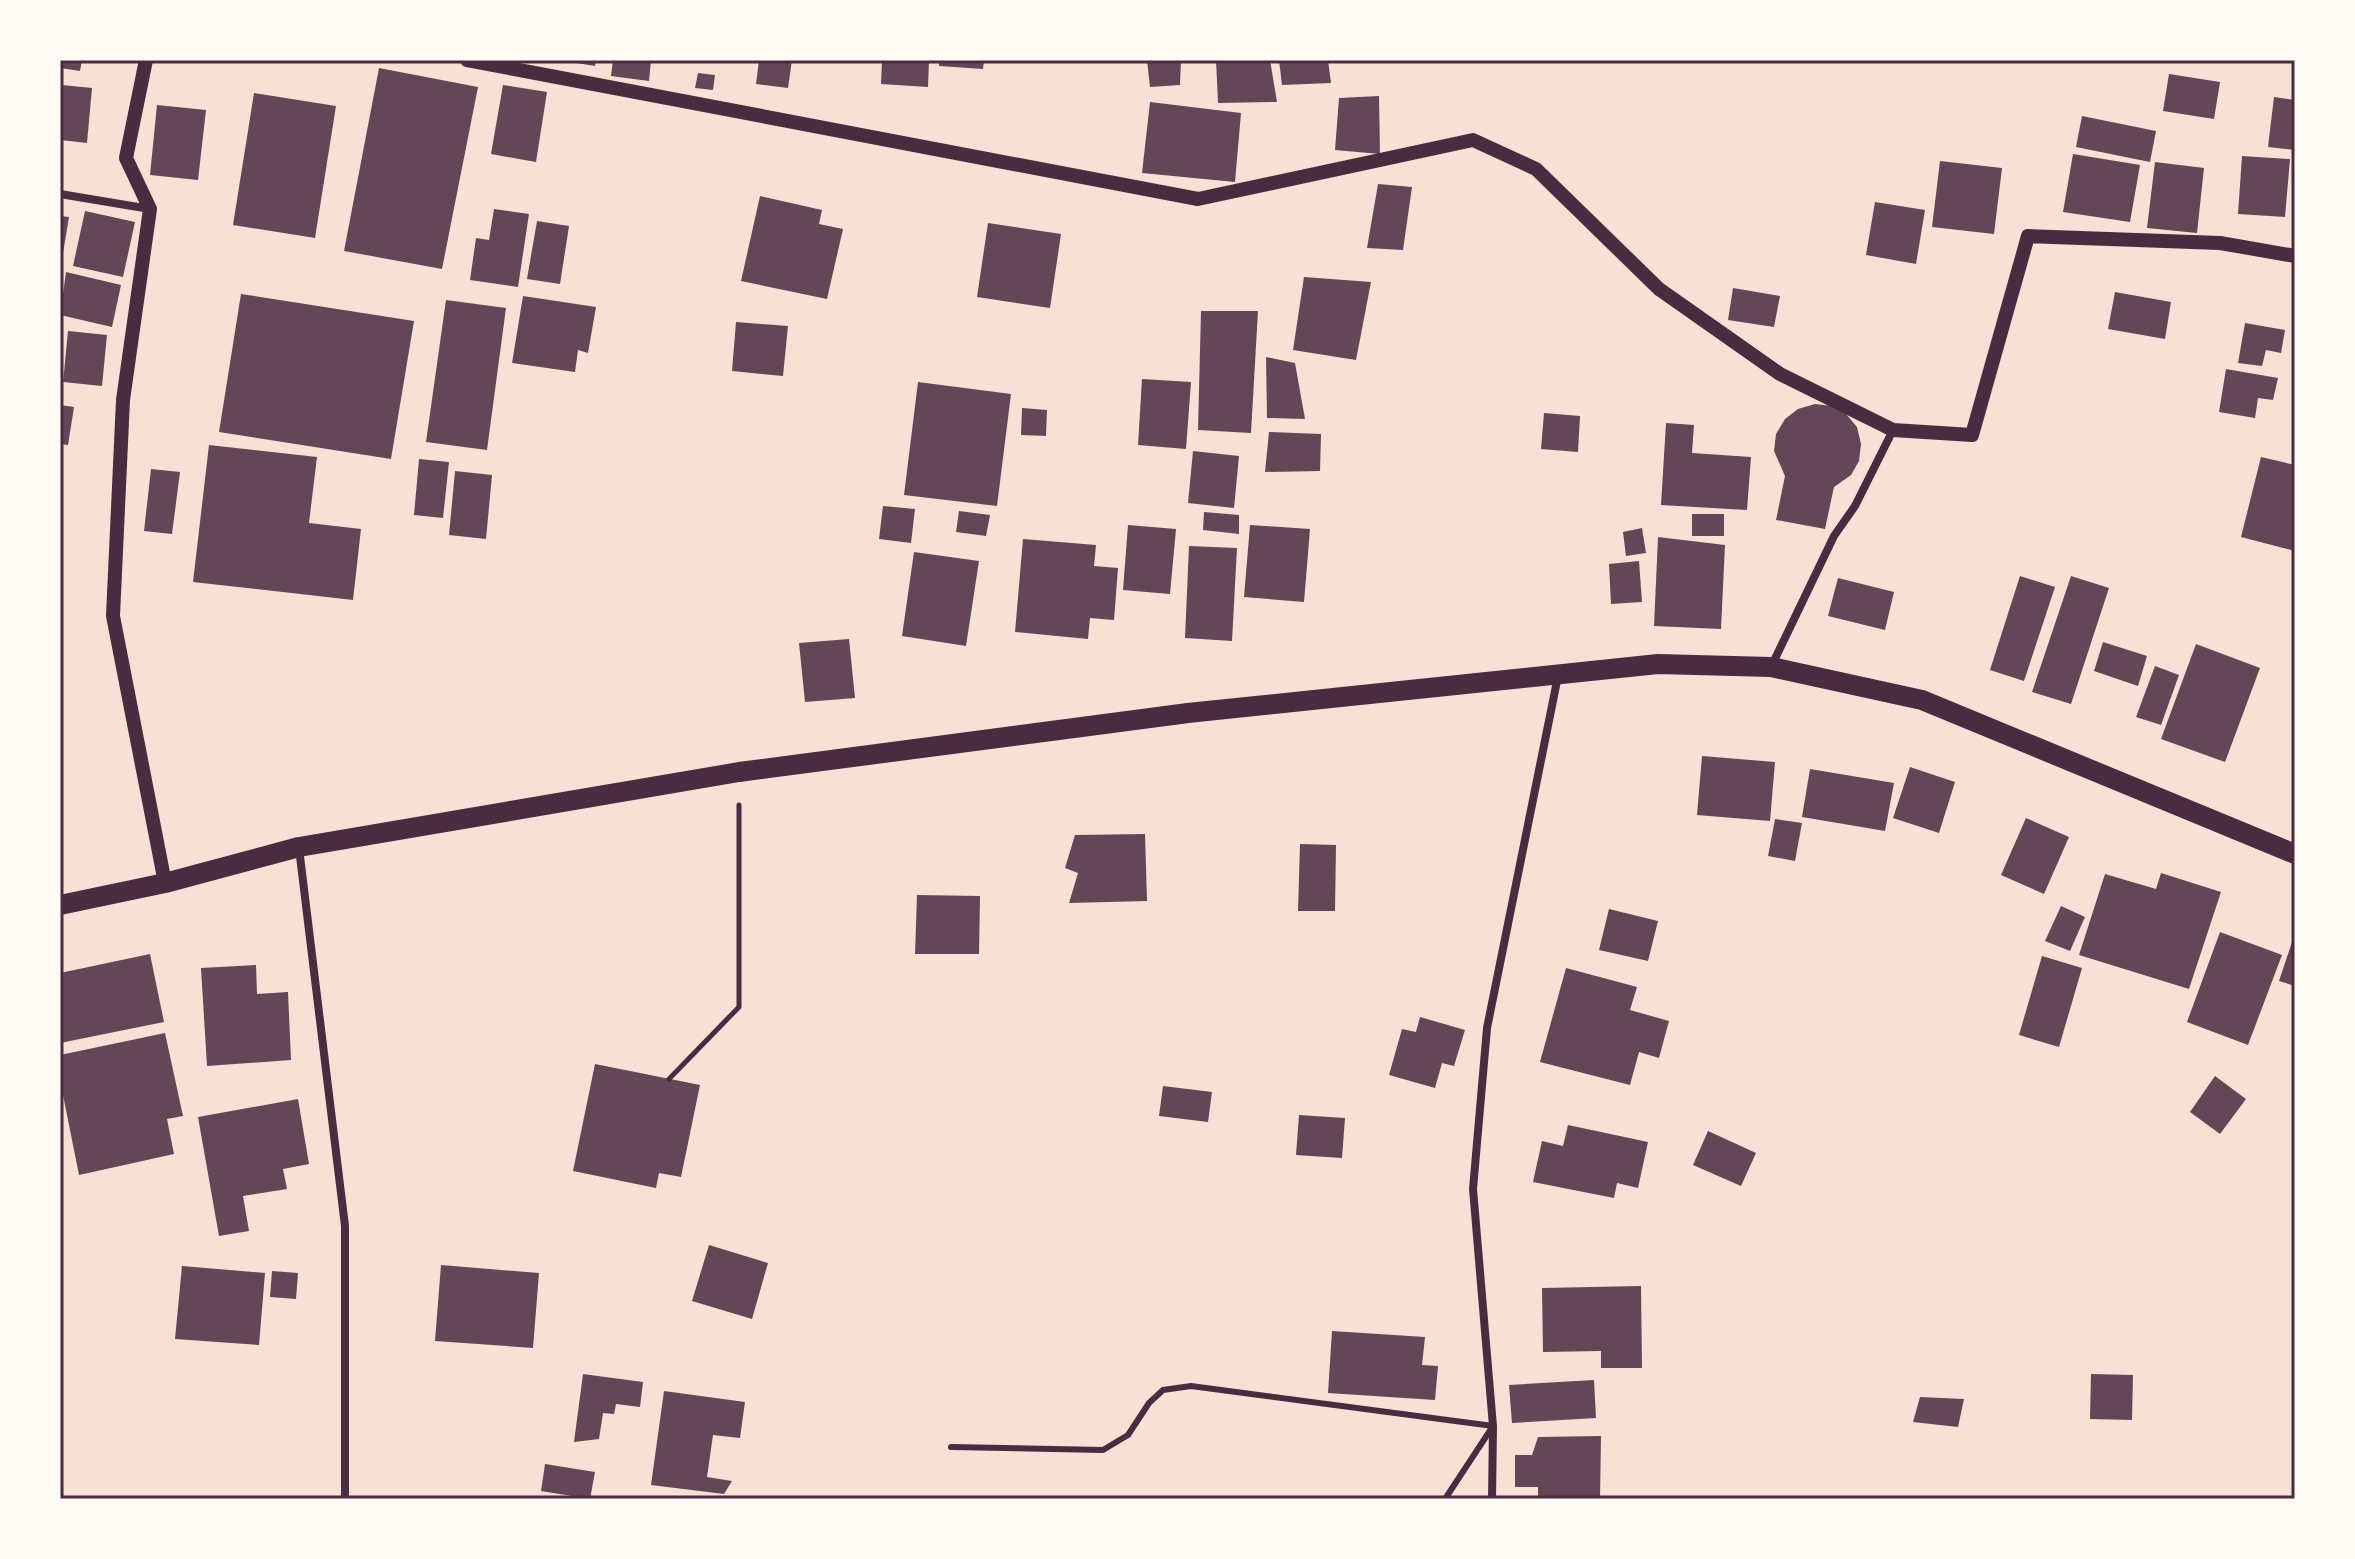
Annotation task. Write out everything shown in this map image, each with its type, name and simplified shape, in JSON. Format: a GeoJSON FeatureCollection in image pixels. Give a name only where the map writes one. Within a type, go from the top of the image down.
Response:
{"type":"FeatureCollection","features":[{"type":"Feature","properties":{"kind":"main road"},"geometry":{"type":"LineString","coordinates":[[60,905],[165,883],[299,847],[739,772],[1188,713],[1559,671],[1658,664],[1771,667],[1922,700],[2295,854]]}},
{"type":"Feature","properties":{"kind":"street"},"geometry":{"type":"LineString","coordinates":[[146,60],[126,158],[150,209],[123,400],[113,616],[165,883]]}},
{"type":"Feature","properties":{"kind":"street"},"geometry":{"type":"LineString","coordinates":[[467,60],[569,82],[1198,199],[1473,140],[1536,169],[1659,289],[1780,374],[1893,430],[1972,435],[2028,236],[2220,243],[2295,256]]}},
{"type":"Feature","properties":{"kind":"street"},"geometry":{"type":"LineString","coordinates":[[60,194],[150,209]]}},
{"type":"Feature","properties":{"kind":"street"},"geometry":{"type":"LineString","coordinates":[[1771,667],[1834,536],[1855,506],[1893,430]]}},
{"type":"Feature","properties":{"kind":"street"},"geometry":{"type":"LineString","coordinates":[[1492,1499],[1493,1426],[1473,1189],[1486,1043],[1559,671]]}},
{"type":"Feature","properties":{"kind":"street"},"geometry":{"type":"LineString","coordinates":[[299,847],[345,1226],[345,1499]]}},
{"type":"Feature","properties":{"kind":"lane"},"geometry":{"type":"LineString","coordinates":[[951,1447],[1103,1450],[1128,1435],[1149,1403],[1163,1390],[1191,1386],[1493,1426],[1445,1499]]}},
{"type":"Feature","properties":{"kind":"path"},"geometry":{"type":"LineString","coordinates":[[669,1079],[739,1007],[739,772]]}},
{"type":"Feature","properties":{"kind":"building"},"geometry":{"type":"Polygon","coordinates":[[[60,60],[82,60],[80,71],[60,68],[60,60]]]}},
{"type":"Feature","properties":{"kind":"building"},"geometry":{"type":"Polygon","coordinates":[[[558,60],[596,60],[595,66],[558,60]]]}},
{"type":"Feature","properties":{"kind":"building"},"geometry":{"type":"Polygon","coordinates":[[[613,60],[651,60],[649,81],[611,76],[613,60]]]}},
{"type":"Feature","properties":{"kind":"building"},"geometry":{"type":"Polygon","coordinates":[[[759,60],[792,60],[788,88],[756,84],[759,60]]]}},
{"type":"Feature","properties":{"kind":"building"},"geometry":{"type":"Polygon","coordinates":[[[882,60],[929,60],[928,87],[881,84],[882,60]]]}},
{"type":"Feature","properties":{"kind":"building"},"geometry":{"type":"Polygon","coordinates":[[[939,60],[984,60],[983,69],[939,66],[939,60]]]}},
{"type":"Feature","properties":{"kind":"building"},"geometry":{"type":"Polygon","coordinates":[[[1147,60],[1181,60],[1180,85],[1150,87],[1147,60]]]}},
{"type":"Feature","properties":{"kind":"building"},"geometry":{"type":"Polygon","coordinates":[[[1216,60],[1270,60],[1277,102],[1218,103],[1216,60]]]}},
{"type":"Feature","properties":{"kind":"building"},"geometry":{"type":"Polygon","coordinates":[[[1279,60],[1328,60],[1331,83],[1282,85],[1279,60]]]}},
{"type":"Feature","properties":{"kind":"building"},"geometry":{"type":"Polygon","coordinates":[[[379,68],[478,87],[442,269],[344,251],[379,68]]]}},
{"type":"Feature","properties":{"kind":"building"},"geometry":{"type":"Polygon","coordinates":[[[698,73],[715,75],[713,90],[695,88],[698,73]]]}},
{"type":"Feature","properties":{"kind":"building"},"geometry":{"type":"Polygon","coordinates":[[[2169,74],[2220,82],[2214,119],[2163,111],[2169,74]]]}},
{"type":"Feature","properties":{"kind":"building"},"geometry":{"type":"Polygon","coordinates":[[[62,85],[92,88],[87,143],[60,140],[62,85]]]}},
{"type":"Feature","properties":{"kind":"building"},"geometry":{"type":"Polygon","coordinates":[[[503,85],[547,92],[536,162],[491,154],[503,85]]]}},
{"type":"Feature","properties":{"kind":"building"},"geometry":{"type":"Polygon","coordinates":[[[254,93],[336,106],[315,238],[233,225],[254,93]]]}},
{"type":"Feature","properties":{"kind":"building"},"geometry":{"type":"Polygon","coordinates":[[[1379,96],[1380,154],[1335,150],[1339,98],[1379,96]]]}},
{"type":"Feature","properties":{"kind":"building"},"geometry":{"type":"Polygon","coordinates":[[[2274,97],[2295,100],[2295,150],[2268,147],[2274,97]]]}},
{"type":"Feature","properties":{"kind":"building"},"geometry":{"type":"Polygon","coordinates":[[[1150,102],[1241,113],[1235,182],[1142,173],[1150,102]]]}},
{"type":"Feature","properties":{"kind":"building"},"geometry":{"type":"Polygon","coordinates":[[[157,105],[206,110],[198,180],[150,175],[157,105]]]}},
{"type":"Feature","properties":{"kind":"building"},"geometry":{"type":"Polygon","coordinates":[[[2082,116],[2156,131],[2150,162],[2076,147],[2082,116]]]}},
{"type":"Feature","properties":{"kind":"building"},"geometry":{"type":"Polygon","coordinates":[[[2073,154],[2140,165],[2130,222],[2063,212],[2073,154]]]}},
{"type":"Feature","properties":{"kind":"building"},"geometry":{"type":"Polygon","coordinates":[[[2242,156],[2290,159],[2285,217],[2238,214],[2242,156]]]}},
{"type":"Feature","properties":{"kind":"building"},"geometry":{"type":"Polygon","coordinates":[[[1940,161],[2002,168],[1994,234],[1932,227],[1940,161]]]}},
{"type":"Feature","properties":{"kind":"building"},"geometry":{"type":"Polygon","coordinates":[[[2155,162],[2204,168],[2197,233],[2147,228],[2155,162]]]}},
{"type":"Feature","properties":{"kind":"building"},"geometry":{"type":"Polygon","coordinates":[[[1378,184],[1412,187],[1403,250],[1367,248],[1378,184]]]}},
{"type":"Feature","properties":{"kind":"building"},"geometry":{"type":"Polygon","coordinates":[[[760,196],[822,210],[819,224],[843,229],[827,299],[741,281],[760,196]]]}},
{"type":"Feature","properties":{"kind":"building"},"geometry":{"type":"Polygon","coordinates":[[[1875,202],[1925,210],[1916,264],[1866,255],[1875,202]]]}},
{"type":"Feature","properties":{"kind":"building"},"geometry":{"type":"Polygon","coordinates":[[[494,209],[529,214],[518,287],[470,280],[476,238],[489,240],[494,209]]]}},
{"type":"Feature","properties":{"kind":"building"},"geometry":{"type":"Polygon","coordinates":[[[85,211],[135,222],[123,277],[73,266],[85,211]]]}},
{"type":"Feature","properties":{"kind":"building"},"geometry":{"type":"Polygon","coordinates":[[[60,216],[69,217],[62,259],[60,259],[60,216]]]}},
{"type":"Feature","properties":{"kind":"building"},"geometry":{"type":"Polygon","coordinates":[[[537,221],[569,226],[560,284],[527,279],[537,221]]]}},
{"type":"Feature","properties":{"kind":"building"},"geometry":{"type":"Polygon","coordinates":[[[988,223],[1061,234],[1050,308],[977,297],[988,223]]]}},
{"type":"Feature","properties":{"kind":"building"},"geometry":{"type":"Polygon","coordinates":[[[66,272],[121,285],[112,327],[60,315],[66,272]]]}},
{"type":"Feature","properties":{"kind":"building"},"geometry":{"type":"Polygon","coordinates":[[[1304,277],[1371,282],[1356,360],[1293,350],[1304,277]]]}},
{"type":"Feature","properties":{"kind":"building"},"geometry":{"type":"Polygon","coordinates":[[[1733,288],[1780,296],[1774,327],[1728,320],[1733,288]]]}},
{"type":"Feature","properties":{"kind":"building"},"geometry":{"type":"Polygon","coordinates":[[[2115,292],[2171,302],[2165,339],[2108,329],[2115,292]]]}},
{"type":"Feature","properties":{"kind":"building"},"geometry":{"type":"Polygon","coordinates":[[[241,294],[414,321],[391,459],[219,432],[241,294]]]}},
{"type":"Feature","properties":{"kind":"building"},"geometry":{"type":"Polygon","coordinates":[[[523,296],[596,307],[588,353],[578,350],[575,372],[512,363],[523,296]]]}},
{"type":"Feature","properties":{"kind":"building"},"geometry":{"type":"Polygon","coordinates":[[[446,300],[506,308],[487,450],[426,442],[446,300]]]}},
{"type":"Feature","properties":{"kind":"building"},"geometry":{"type":"Polygon","coordinates":[[[1201,311],[1258,311],[1251,433],[1198,430],[1201,311]]]}},
{"type":"Feature","properties":{"kind":"building"},"geometry":{"type":"Polygon","coordinates":[[[736,322],[788,326],[783,376],[732,371],[736,322]]]}},
{"type":"Feature","properties":{"kind":"building"},"geometry":{"type":"Polygon","coordinates":[[[2245,323],[2285,330],[2281,353],[2266,350],[2262,366],[2238,363],[2245,323]]]}},
{"type":"Feature","properties":{"kind":"building"},"geometry":{"type":"Polygon","coordinates":[[[68,331],[107,335],[102,386],[63,382],[68,331]]]}},
{"type":"Feature","properties":{"kind":"building"},"geometry":{"type":"Polygon","coordinates":[[[1266,357],[1295,363],[1305,419],[1267,418],[1266,357]]]}},
{"type":"Feature","properties":{"kind":"building"},"geometry":{"type":"Polygon","coordinates":[[[2226,369],[2278,378],[2273,400],[2258,398],[2255,418],[2219,412],[2226,369]]]}},
{"type":"Feature","properties":{"kind":"building"},"geometry":{"type":"Polygon","coordinates":[[[1142,379],[1191,382],[1186,449],[1138,445],[1142,379]]]}},
{"type":"Feature","properties":{"kind":"building"},"geometry":{"type":"Polygon","coordinates":[[[918,382],[1011,394],[997,506],[904,495],[918,382]]]}},
{"type":"Feature","properties":{"kind":"building"},"geometry":{"type":"Polygon","coordinates":[[[1815,404],[1832,406],[1846,414],[1857,427],[1861,444],[1859,461],[1851,475],[1834,487],[1825,529],[1776,520],[1785,476],[1774,451],[1776,434],[1785,419],[1798,409],[1815,404]]]}},
{"type":"Feature","properties":{"kind":"building"},"geometry":{"type":"Polygon","coordinates":[[[60,405],[74,407],[68,445],[60,444],[60,405]]]}},
{"type":"Feature","properties":{"kind":"building"},"geometry":{"type":"Polygon","coordinates":[[[1022,408],[1047,410],[1046,436],[1021,435],[1022,408]]]}},
{"type":"Feature","properties":{"kind":"building"},"geometry":{"type":"Polygon","coordinates":[[[1544,413],[1580,416],[1578,452],[1541,449],[1544,413]]]}},
{"type":"Feature","properties":{"kind":"building"},"geometry":{"type":"Polygon","coordinates":[[[1666,423],[1694,425],[1692,453],[1751,457],[1747,510],[1661,505],[1666,423]]]}},
{"type":"Feature","properties":{"kind":"building"},"geometry":{"type":"Polygon","coordinates":[[[1269,432],[1321,434],[1320,471],[1265,472],[1269,432]]]}},
{"type":"Feature","properties":{"kind":"building"},"geometry":{"type":"Polygon","coordinates":[[[209,445],[317,457],[309,523],[361,529],[353,600],[193,582],[209,445]]]}},
{"type":"Feature","properties":{"kind":"building"},"geometry":{"type":"Polygon","coordinates":[[[1193,451],[1239,456],[1234,508],[1188,503],[1193,451]]]}},
{"type":"Feature","properties":{"kind":"building"},"geometry":{"type":"Polygon","coordinates":[[[2261,457],[2295,465],[2295,551],[2241,537],[2261,457]]]}},
{"type":"Feature","properties":{"kind":"building"},"geometry":{"type":"Polygon","coordinates":[[[419,459],[449,462],[443,518],[414,515],[419,459]]]}},
{"type":"Feature","properties":{"kind":"building"},"geometry":{"type":"Polygon","coordinates":[[[151,469],[180,472],[172,534],[144,531],[151,469]]]}},
{"type":"Feature","properties":{"kind":"building"},"geometry":{"type":"Polygon","coordinates":[[[455,471],[492,475],[486,539],[449,535],[455,471]]]}},
{"type":"Feature","properties":{"kind":"building"},"geometry":{"type":"Polygon","coordinates":[[[883,506],[915,509],[911,543],[879,539],[883,506]]]}},
{"type":"Feature","properties":{"kind":"building"},"geometry":{"type":"Polygon","coordinates":[[[959,511],[990,515],[986,536],[956,532],[959,511]]]}},
{"type":"Feature","properties":{"kind":"building"},"geometry":{"type":"Polygon","coordinates":[[[1204,512],[1239,515],[1239,534],[1203,530],[1204,512]]]}},
{"type":"Feature","properties":{"kind":"building"},"geometry":{"type":"Polygon","coordinates":[[[1692,514],[1724,514],[1724,536],[1692,536],[1692,514]]]}},
{"type":"Feature","properties":{"kind":"building"},"geometry":{"type":"Polygon","coordinates":[[[1128,525],[1176,529],[1170,594],[1123,590],[1128,525]]]}},
{"type":"Feature","properties":{"kind":"building"},"geometry":{"type":"Polygon","coordinates":[[[1250,525],[1310,529],[1304,602],[1244,597],[1250,525]]]}},
{"type":"Feature","properties":{"kind":"building"},"geometry":{"type":"Polygon","coordinates":[[[1642,528],[1646,553],[1626,556],[1623,532],[1642,528]]]}},
{"type":"Feature","properties":{"kind":"building"},"geometry":{"type":"Polygon","coordinates":[[[1658,537],[1725,545],[1721,629],[1654,626],[1658,537]]]}},
{"type":"Feature","properties":{"kind":"building"},"geometry":{"type":"Polygon","coordinates":[[[1023,539],[1096,545],[1094,566],[1118,568],[1114,620],[1090,618],[1088,639],[1015,632],[1023,539]]]}},
{"type":"Feature","properties":{"kind":"building"},"geometry":{"type":"Polygon","coordinates":[[[1189,546],[1237,548],[1232,641],[1185,638],[1189,546]]]}},
{"type":"Feature","properties":{"kind":"building"},"geometry":{"type":"Polygon","coordinates":[[[914,552],[979,561],[966,646],[902,636],[914,552]]]}},
{"type":"Feature","properties":{"kind":"building"},"geometry":{"type":"Polygon","coordinates":[[[1639,561],[1642,602],[1611,604],[1609,564],[1639,561]]]}},
{"type":"Feature","properties":{"kind":"building"},"geometry":{"type":"Polygon","coordinates":[[[2020,576],[2055,587],[2024,681],[1990,670],[2020,576]]]}},
{"type":"Feature","properties":{"kind":"building"},"geometry":{"type":"Polygon","coordinates":[[[2071,576],[2109,588],[2071,704],[2032,692],[2071,576]]]}},
{"type":"Feature","properties":{"kind":"building"},"geometry":{"type":"Polygon","coordinates":[[[1838,578],[1894,592],[1885,630],[1828,616],[1838,578]]]}},
{"type":"Feature","properties":{"kind":"building"},"geometry":{"type":"Polygon","coordinates":[[[849,639],[855,698],[805,702],[799,643],[849,639]]]}},
{"type":"Feature","properties":{"kind":"building"},"geometry":{"type":"Polygon","coordinates":[[[2103,642],[2147,656],[2138,686],[2094,671],[2103,642]]]}},
{"type":"Feature","properties":{"kind":"building"},"geometry":{"type":"Polygon","coordinates":[[[2196,644],[2260,668],[2225,762],[2161,739],[2196,644]]]}},
{"type":"Feature","properties":{"kind":"building"},"geometry":{"type":"Polygon","coordinates":[[[2155,666],[2179,675],[2161,725],[2136,717],[2155,666]]]}},
{"type":"Feature","properties":{"kind":"building"},"geometry":{"type":"Polygon","coordinates":[[[1702,756],[1775,762],[1770,821],[1697,815],[1702,756]]]}},
{"type":"Feature","properties":{"kind":"building"},"geometry":{"type":"Polygon","coordinates":[[[1910,767],[1955,782],[1939,833],[1893,818],[1910,767]]]}},
{"type":"Feature","properties":{"kind":"building"},"geometry":{"type":"Polygon","coordinates":[[[1810,769],[1894,783],[1885,831],[1802,817],[1810,769]]]}},
{"type":"Feature","properties":{"kind":"building"},"geometry":{"type":"Polygon","coordinates":[[[2026,818],[2069,837],[2044,894],[2001,875],[2026,818]]]}},
{"type":"Feature","properties":{"kind":"building"},"geometry":{"type":"Polygon","coordinates":[[[1775,819],[1802,823],[1795,861],[1768,856],[1775,819]]]}},
{"type":"Feature","properties":{"kind":"building"},"geometry":{"type":"Polygon","coordinates":[[[1145,834],[1147,901],[1069,903],[1078,873],[1065,868],[1075,835],[1145,834]]]}},
{"type":"Feature","properties":{"kind":"building"},"geometry":{"type":"Polygon","coordinates":[[[1300,844],[1336,845],[1335,911],[1298,911],[1300,844]]]}},
{"type":"Feature","properties":{"kind":"building"},"geometry":{"type":"Polygon","coordinates":[[[2161,873],[2221,892],[2189,989],[2079,955],[2105,874],[2156,889],[2161,873]]]}},
{"type":"Feature","properties":{"kind":"building"},"geometry":{"type":"Polygon","coordinates":[[[917,895],[980,896],[979,954],[915,954],[917,895]]]}},
{"type":"Feature","properties":{"kind":"building"},"geometry":{"type":"Polygon","coordinates":[[[2061,906],[2085,917],[2070,951],[2045,941],[2061,906]]]}},
{"type":"Feature","properties":{"kind":"building"},"geometry":{"type":"Polygon","coordinates":[[[1609,909],[1658,921],[1648,961],[1599,950],[1609,909]]]}},
{"type":"Feature","properties":{"kind":"building"},"geometry":{"type":"Polygon","coordinates":[[[2220,932],[2282,955],[2248,1045],[2187,1022],[2220,932]]]}},
{"type":"Feature","properties":{"kind":"building"},"geometry":{"type":"Polygon","coordinates":[[[2295,933],[2295,986],[2279,981],[2295,933]]]}},
{"type":"Feature","properties":{"kind":"building"},"geometry":{"type":"Polygon","coordinates":[[[150,954],[164,1022],[60,1043],[60,973],[150,954]]]}},
{"type":"Feature","properties":{"kind":"building"},"geometry":{"type":"Polygon","coordinates":[[[2042,956],[2082,968],[2059,1047],[2019,1035],[2042,956]]]}},
{"type":"Feature","properties":{"kind":"building"},"geometry":{"type":"Polygon","coordinates":[[[256,965],[257,994],[288,992],[291,1060],[207,1066],[201,968],[256,965]]]}},
{"type":"Feature","properties":{"kind":"building"},"geometry":{"type":"Polygon","coordinates":[[[1566,968],[1637,987],[1630,1010],[1669,1021],[1659,1058],[1639,1052],[1630,1085],[1540,1062],[1566,968]]]}},
{"type":"Feature","properties":{"kind":"building"},"geometry":{"type":"Polygon","coordinates":[[[1420,1017],[1465,1030],[1454,1066],[1442,1063],[1435,1088],[1389,1075],[1402,1029],[1416,1032],[1420,1017]]]}},
{"type":"Feature","properties":{"kind":"building"},"geometry":{"type":"Polygon","coordinates":[[[165,1033],[183,1116],[167,1119],[174,1154],[79,1175],[60,1080],[60,1055],[165,1033]]]}},
{"type":"Feature","properties":{"kind":"building"},"geometry":{"type":"Polygon","coordinates":[[[595,1064],[700,1085],[681,1177],[659,1173],[656,1188],[573,1171],[595,1064]]]}},
{"type":"Feature","properties":{"kind":"building"},"geometry":{"type":"Polygon","coordinates":[[[2215,1076],[2246,1099],[2220,1134],[2190,1112],[2215,1076]]]}},
{"type":"Feature","properties":{"kind":"building"},"geometry":{"type":"Polygon","coordinates":[[[1163,1086],[1212,1092],[1208,1122],[1159,1116],[1163,1086]]]}},
{"type":"Feature","properties":{"kind":"building"},"geometry":{"type":"Polygon","coordinates":[[[298,1099],[309,1164],[283,1169],[287,1189],[243,1196],[249,1231],[219,1236],[198,1117],[298,1099]]]}},
{"type":"Feature","properties":{"kind":"building"},"geometry":{"type":"Polygon","coordinates":[[[1299,1115],[1345,1118],[1342,1158],[1296,1155],[1299,1115]]]}},
{"type":"Feature","properties":{"kind":"building"},"geometry":{"type":"Polygon","coordinates":[[[1568,1125],[1648,1142],[1638,1188],[1617,1183],[1614,1198],[1533,1182],[1542,1141],[1563,1146],[1568,1125]]]}},
{"type":"Feature","properties":{"kind":"building"},"geometry":{"type":"Polygon","coordinates":[[[1708,1131],[1756,1153],[1741,1186],[1693,1165],[1708,1131]]]}},
{"type":"Feature","properties":{"kind":"building"},"geometry":{"type":"Polygon","coordinates":[[[709,1245],[768,1263],[752,1319],[692,1301],[709,1245]]]}},
{"type":"Feature","properties":{"kind":"building"},"geometry":{"type":"Polygon","coordinates":[[[441,1265],[539,1273],[533,1348],[435,1341],[441,1265]]]}},
{"type":"Feature","properties":{"kind":"building"},"geometry":{"type":"Polygon","coordinates":[[[182,1266],[265,1273],[259,1345],[175,1339],[182,1266]]]}},
{"type":"Feature","properties":{"kind":"building"},"geometry":{"type":"Polygon","coordinates":[[[272,1271],[298,1273],[296,1299],[270,1297],[272,1271]]]}},
{"type":"Feature","properties":{"kind":"building"},"geometry":{"type":"Polygon","coordinates":[[[1641,1286],[1642,1368],[1601,1368],[1601,1351],[1543,1352],[1542,1288],[1641,1286]]]}},
{"type":"Feature","properties":{"kind":"building"},"geometry":{"type":"Polygon","coordinates":[[[1332,1331],[1425,1337],[1422,1365],[1438,1366],[1435,1400],[1328,1393],[1332,1331]]]}},
{"type":"Feature","properties":{"kind":"building"},"geometry":{"type":"Polygon","coordinates":[[[583,1374],[643,1382],[640,1407],[616,1404],[614,1414],[603,1413],[599,1439],[574,1442],[583,1374]]]}},
{"type":"Feature","properties":{"kind":"building"},"geometry":{"type":"Polygon","coordinates":[[[2091,1374],[2133,1375],[2132,1420],[2090,1419],[2091,1374]]]}},
{"type":"Feature","properties":{"kind":"building"},"geometry":{"type":"Polygon","coordinates":[[[1594,1380],[1596,1418],[1512,1423],[1509,1385],[1594,1380]]]}},
{"type":"Feature","properties":{"kind":"building"},"geometry":{"type":"Polygon","coordinates":[[[664,1391],[745,1402],[740,1438],[713,1435],[707,1477],[732,1481],[724,1494],[651,1485],[664,1391]]]}},
{"type":"Feature","properties":{"kind":"building"},"geometry":{"type":"Polygon","coordinates":[[[1920,1397],[1964,1399],[1958,1427],[1913,1422],[1920,1397]]]}},
{"type":"Feature","properties":{"kind":"building"},"geometry":{"type":"Polygon","coordinates":[[[1601,1436],[1600,1499],[1538,1499],[1538,1487],[1515,1487],[1515,1455],[1532,1455],[1538,1437],[1601,1436]]]}},
{"type":"Feature","properties":{"kind":"building"},"geometry":{"type":"Polygon","coordinates":[[[545,1464],[595,1472],[590,1499],[541,1491],[545,1464]]]}}]}
